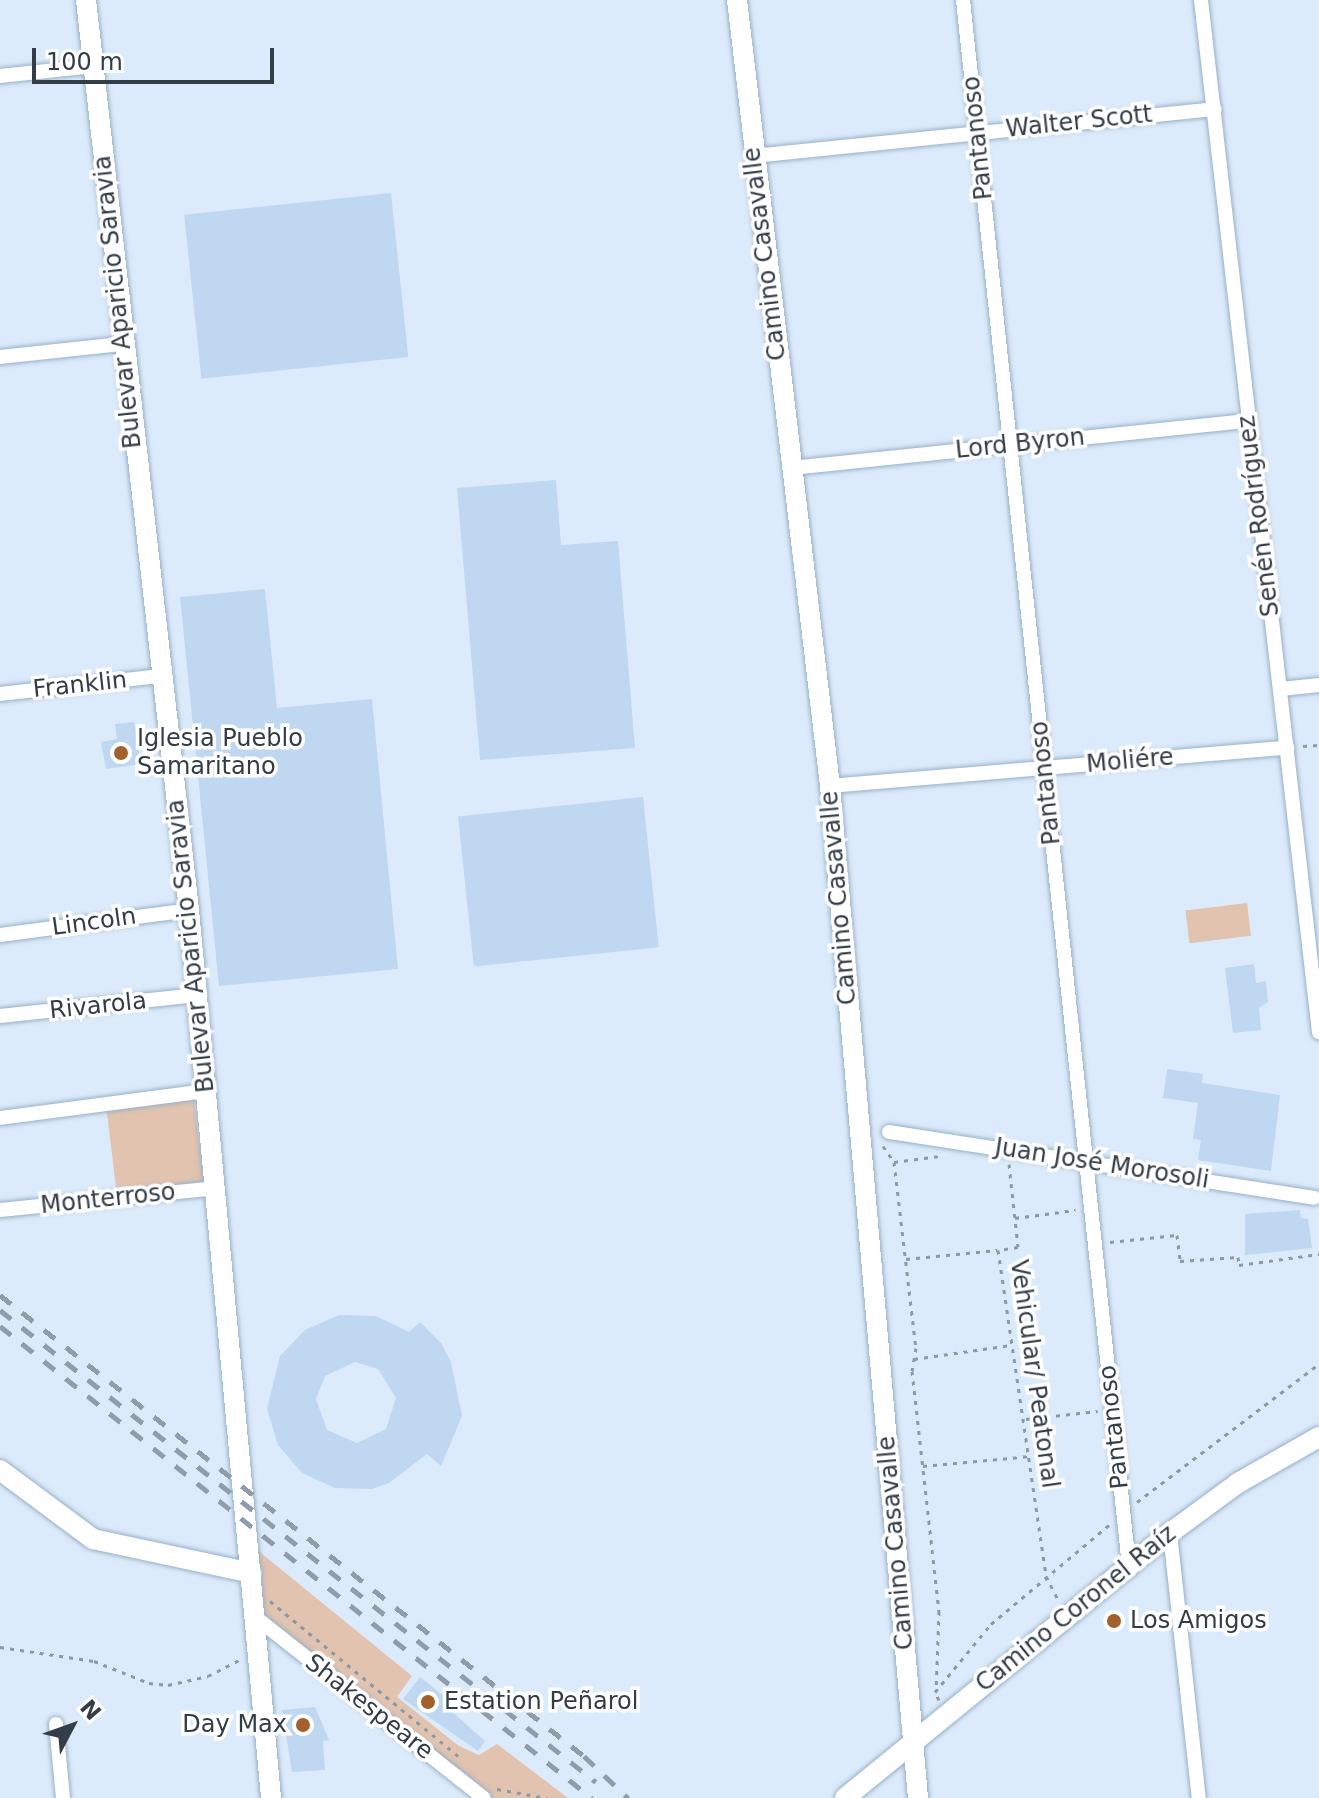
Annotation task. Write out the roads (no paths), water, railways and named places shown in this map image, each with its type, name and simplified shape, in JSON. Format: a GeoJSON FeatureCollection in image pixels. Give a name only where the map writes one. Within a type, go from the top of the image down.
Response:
{"type":"FeatureCollection","features":[{"type":"Feature","properties":{"kind":"street","name":"Bulevar Aparicio Saravia"},"geometry":{"type":"LineString","coordinates":[[86,0],[121,344],[189,910],[271,1798]]}},
{"type":"Feature","properties":{"kind":"street","name":"Camino Casavalle"},"geometry":{"type":"LineString","coordinates":[[737,0],[753,156],[830,786],[918,1798]]}},
{"type":"Feature","properties":{"kind":"street","name":"Pantanoso"},"geometry":{"type":"LineString","coordinates":[[963,0],[1007,445],[1045,769],[1129,1566]]}},
{"type":"Feature","properties":{"kind":"street","name":"Senén Rodríguez"},"geometry":{"type":"LineString","coordinates":[[1201,0],[1319,1032]]}},
{"type":"Feature","properties":{"kind":"street"},"geometry":{"type":"LineString","coordinates":[[0,76],[93,66]]}},
{"type":"Feature","properties":{"kind":"street","name":"Walter Scott"},"geometry":{"type":"LineString","coordinates":[[753,156],[1215,109]]}},
{"type":"Feature","properties":{"kind":"street"},"geometry":{"type":"LineString","coordinates":[[0,357],[121,344]]}},
{"type":"Feature","properties":{"kind":"street","name":"Lord Byron"},"geometry":{"type":"LineString","coordinates":[[791,468],[1248,421]]}},
{"type":"Feature","properties":{"kind":"street","name":"Franklin"},"geometry":{"type":"LineString","coordinates":[[0,694],[161,676]]}},
{"type":"Feature","properties":{"kind":"street"},"geometry":{"type":"LineString","coordinates":[[1281,689],[1319,685]]}},
{"type":"Feature","properties":{"kind":"street","name":"Moliére"},"geometry":{"type":"LineString","coordinates":[[830,786],[1287,748]]}},
{"type":"Feature","properties":{"kind":"street","name":"Lincoln"},"geometry":{"type":"LineString","coordinates":[[0,935],[189,910]]}},
{"type":"Feature","properties":{"kind":"street","name":"Rivarola"},"geometry":{"type":"LineString","coordinates":[[0,1016],[197,995]]}},
{"type":"Feature","properties":{"kind":"street"},"geometry":{"type":"LineString","coordinates":[[0,1118],[206,1091]]}},
{"type":"Feature","properties":{"kind":"street","name":"Juan José Morosoli"},"geometry":{"type":"LineString","coordinates":[[882,1134],[1010,1148],[1314,1198]]}},
{"type":"Feature","properties":{"kind":"street","name":"Monterroso"},"geometry":{"type":"LineString","coordinates":[[0,1210],[215,1188]]}},
{"type":"Feature","properties":{"kind":"street","name":"Camino Coronel Raíz"},"geometry":{"type":"LineString","coordinates":[[845,1798],[1170,1533],[1238,1483],[1319,1437]]}},
{"type":"Feature","properties":{"kind":"street"},"geometry":{"type":"LineString","coordinates":[[0,1470],[93,1539],[252,1580]]}},
{"type":"Feature","properties":{"kind":"street"},"geometry":{"type":"LineString","coordinates":[[1170,1533],[1199,1798]]}},
{"type":"Feature","properties":{"kind":"street","name":"Shakespeare"},"geometry":{"type":"LineString","coordinates":[[254,1616],[488,1792]]}},
{"type":"Feature","properties":{"kind":"street"},"geometry":{"type":"LineString","coordinates":[[56,1724],[63,1798]]}},
{"type":"Feature","properties":{"kind":"railway"},"geometry":{"type":"LineString","coordinates":[[0,1295],[584,1756],[628,1798]]}},
{"type":"Feature","properties":{"kind":"railway"},"geometry":{"type":"LineString","coordinates":[[0,1310],[596,1782]]}},
{"type":"Feature","properties":{"kind":"railway"},"geometry":{"type":"LineString","coordinates":[[0,1326],[592,1798]]}},
{"type":"Feature","properties":{"kind":"place","name":"Iglesia Pueblo Samaritano"},"geometry":{"type":"Point","coordinates":[121,753]}},
{"type":"Feature","properties":{"kind":"place","name":"Los Amigos"},"geometry":{"type":"Point","coordinates":[1114,1621]}},
{"type":"Feature","properties":{"kind":"place","name":"Estation Peñarol"},"geometry":{"type":"Point","coordinates":[428,1702]}},
{"type":"Feature","properties":{"kind":"place","name":"Day Max"},"geometry":{"type":"Point","coordinates":[303,1725]}}]}
